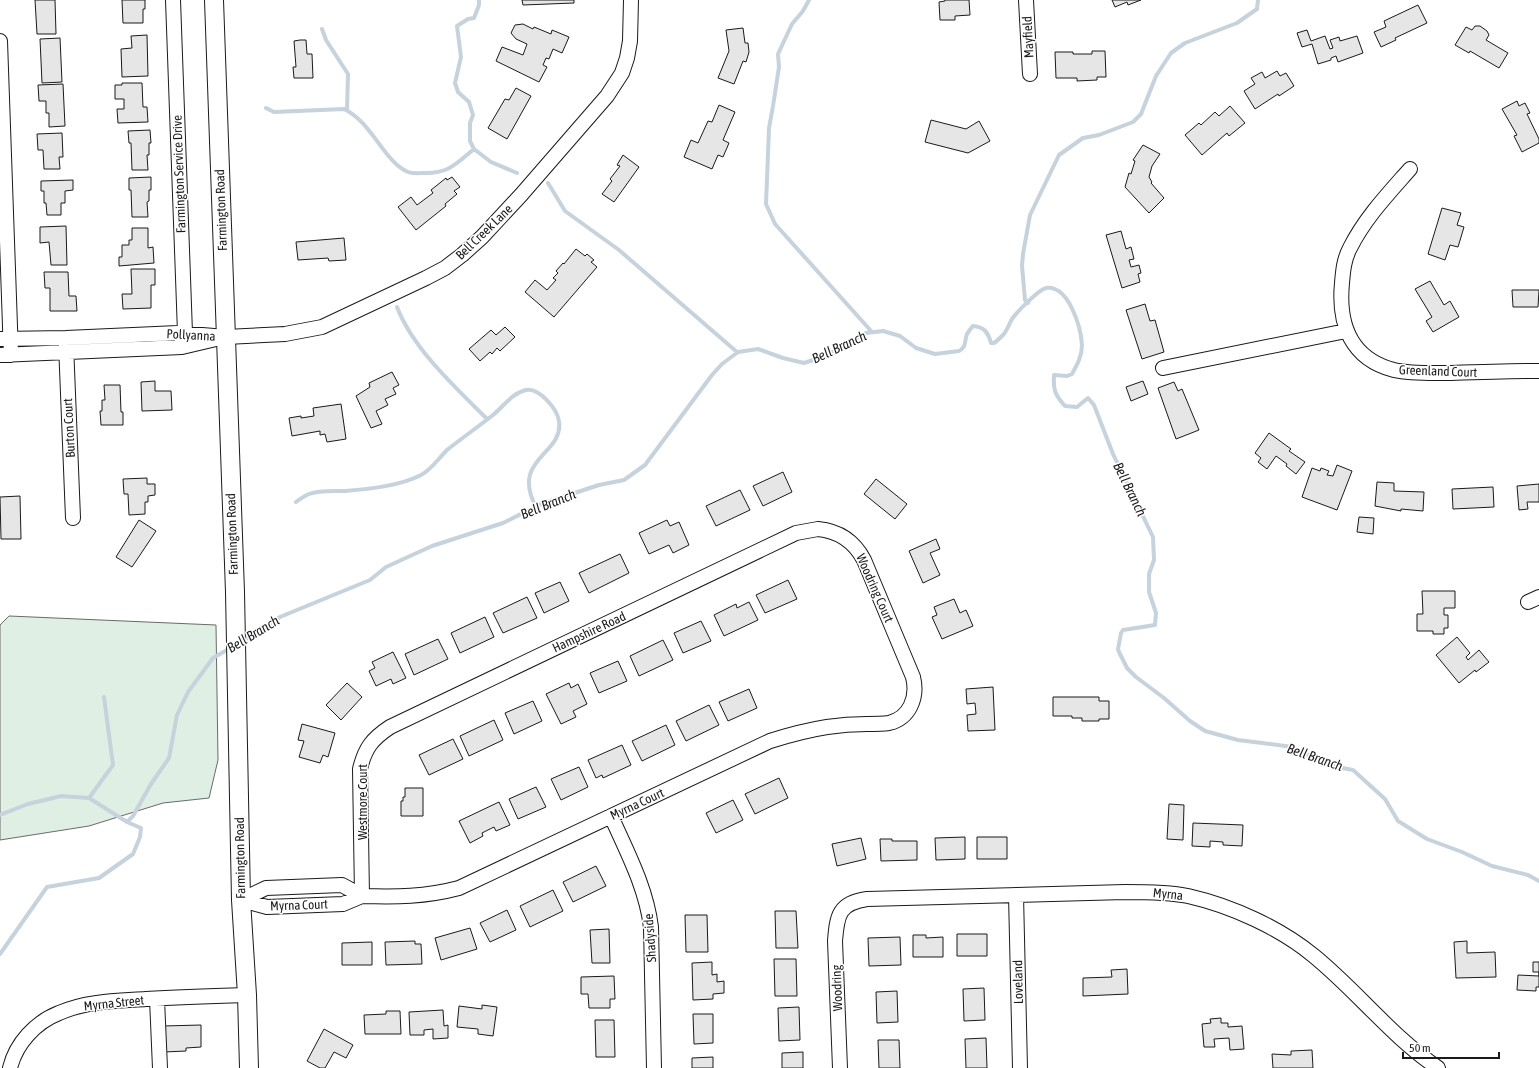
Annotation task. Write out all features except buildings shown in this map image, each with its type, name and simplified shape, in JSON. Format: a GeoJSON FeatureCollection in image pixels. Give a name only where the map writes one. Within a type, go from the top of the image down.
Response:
{"type":"FeatureCollection","features":[{"type":"Feature","properties":{"kind":"main road","name":"Farmington Road"},"geometry":{"type":"LineString","coordinates":[[214,0],[238,699],[241,900],[247,995],[249,1068]]}},
{"type":"Feature","properties":{"kind":"street","name":"Farmington Service Drive"},"geometry":{"type":"LineString","coordinates":[[173,0],[184,333],[182,347]]}},
{"type":"Feature","properties":{"kind":"street","name":"Bell Creek Lane"},"geometry":{"type":"LineString","coordinates":[[226,337],[286,334],[322,327],[426,278],[445,268],[462,255],[482,237],[521,195],[607,96],[616,83],[622,73],[627,58],[630,41],[631,0]]}},
{"type":"Feature","properties":{"kind":"street","name":"Mayfield"},"geometry":{"type":"LineString","coordinates":[[1026,0],[1030,74]]}},
{"type":"Feature","properties":{"kind":"street"},"geometry":{"type":"LineString","coordinates":[[0,41],[5,355]]}},
{"type":"Feature","properties":{"kind":"street","name":"Greenland Court"},"geometry":{"type":"LineString","coordinates":[[1410,169],[1370,216],[1349,250],[1343,270],[1341,290],[1342,309],[1346,331],[1356,346],[1369,359],[1394,370],[1422,373],[1539,370]]}},
{"type":"Feature","properties":{"kind":"street"},"geometry":{"type":"LineString","coordinates":[[1163,368],[1346,331]]}},
{"type":"Feature","properties":{"kind":"street","name":"Pollyanna"},"geometry":{"type":"LineString","coordinates":[[5,339],[184,333],[226,337]]}},
{"type":"Feature","properties":{"kind":"street","name":"Pollyanna"},"geometry":{"type":"LineString","coordinates":[[5,355],[182,347],[226,337]]}},
{"type":"Feature","properties":{"kind":"street","name":"Burton Court"},"geometry":{"type":"LineString","coordinates":[[66,338],[73,518]]}},
{"type":"Feature","properties":{"kind":"street","name":"Woodring Court"},"geometry":{"type":"LineString","coordinates":[[759,551],[796,534],[818,529],[842,535],[855,546],[864,560],[913,677],[915,693],[910,707]]}},
{"type":"Feature","properties":{"kind":"street","name":"Hampshire Road"},"geometry":{"type":"LineString","coordinates":[[418,713],[759,551]]}},
{"type":"Feature","properties":{"kind":"street","name":"Myrna Court"},"geometry":{"type":"LineString","coordinates":[[241,900],[267,907],[343,904],[362,896],[427,895],[459,888],[770,741],[796,733],[828,726],[887,723],[900,718],[910,707]]}},
{"type":"Feature","properties":{"kind":"street","name":"Westmore Court"},"geometry":{"type":"LineString","coordinates":[[362,896],[360,769],[362,758],[366,750],[378,735],[390,727],[418,713]]}},
{"type":"Feature","properties":{"kind":"street","name":"Shadyside"},"geometry":{"type":"LineString","coordinates":[[610,816],[642,886],[649,913],[654,1068]]}},
{"type":"Feature","properties":{"kind":"street","name":"Myrna Court"},"geometry":{"type":"LineString","coordinates":[[241,900],[266,888],[342,885],[362,896]]}},
{"type":"Feature","properties":{"kind":"street","name":"Myrna"},"geometry":{"type":"LineString","coordinates":[[843,910],[848,904],[854,901],[867,899],[1125,892],[1159,892],[1188,896],[1241,914],[1292,941],[1314,956],[1390,1028],[1438,1068]]}},
{"type":"Feature","properties":{"kind":"street","name":"Loveland"},"geometry":{"type":"LineString","coordinates":[[1016,895],[1020,1068]]}},
{"type":"Feature","properties":{"kind":"street","name":"Woodring"},"geometry":{"type":"LineString","coordinates":[[840,1068],[835,941],[836,925],[843,910]]}},
{"type":"Feature","properties":{"kind":"street","name":"Myrna Street"},"geometry":{"type":"LineString","coordinates":[[10,1068],[15,1054],[27,1036],[46,1019],[76,1007],[111,1001],[247,995]]}},
{"type":"Feature","properties":{"kind":"street"},"geometry":{"type":"LineString","coordinates":[[157,998],[160,1068]]}},
{"type":"Feature","properties":{"kind":"green space"},"geometry":{"type":"Polygon","coordinates":[[[9,616],[216,625],[218,760],[209,798],[163,803],[89,826],[0,840],[0,625],[9,616]]]}},
{"type":"Feature","properties":{"kind":"waterway"},"geometry":{"type":"LineString","coordinates":[[479,0],[479,5],[474,18],[468,19],[457,26],[461,57],[455,83],[458,92],[469,102],[473,115],[470,123],[470,141],[474,149],[491,162],[517,173]]}},
{"type":"Feature","properties":{"kind":"waterway"},"geometry":{"type":"LineString","coordinates":[[809,0],[803,11],[792,24],[778,54],[779,67],[769,128],[766,204],[775,224],[872,332]]}},
{"type":"Feature","properties":{"kind":"waterway"},"geometry":{"type":"LineString","coordinates":[[1028,303],[1025,300],[1022,266],[1030,215],[1059,155],[1083,138],[1099,135],[1133,122],[1141,114],[1156,76],[1171,53],[1185,43],[1237,23],[1257,9],[1258,0]]}},
{"type":"Feature","properties":{"kind":"waterway"},"geometry":{"type":"LineString","coordinates":[[322,29],[326,40],[348,74],[347,110]]}},
{"type":"Feature","properties":{"kind":"waterway"},"geometry":{"type":"LineString","coordinates":[[266,108],[274,112],[344,109],[354,115],[362,123],[392,160],[400,167],[412,173],[432,173],[445,170],[457,163],[474,149]]}},
{"type":"Feature","properties":{"kind":"waterway"},"geometry":{"type":"LineString","coordinates":[[548,183],[565,211],[619,250],[737,352]]}},
{"type":"Feature","properties":{"kind":"waterway","name":"Bell Branch"},"geometry":{"type":"LineString","coordinates":[[241,642],[280,617],[370,580],[386,567],[432,546],[503,523],[541,504],[599,485],[624,480],[645,465],[712,375],[722,364],[738,352],[758,349],[783,358],[804,363],[825,356],[866,333],[883,331],[900,336],[916,348],[935,354],[959,351],[963,348],[967,334],[973,326],[983,329],[987,333],[991,343],[994,343],[1004,333],[1012,319],[1033,297],[1046,288],[1054,289],[1061,293],[1072,309],[1079,328],[1082,345],[1080,357],[1072,374],[1067,376],[1054,375],[1055,392],[1065,406],[1077,407],[1088,398],[1094,405],[1113,454],[1153,537],[1154,560],[1149,574],[1149,592],[1156,613],[1155,625],[1123,630],[1121,633],[1118,649],[1127,668],[1190,721],[1205,731],[1238,740],[1293,747],[1327,765],[1353,770],[1385,799],[1398,821],[1427,839],[1462,852],[1492,866],[1528,875],[1539,881]]}},
{"type":"Feature","properties":{"kind":"waterway"},"geometry":{"type":"LineString","coordinates":[[397,307],[404,323],[424,353],[449,381],[487,419]]}},
{"type":"Feature","properties":{"kind":"waterway"},"geometry":{"type":"LineString","coordinates":[[296,502],[305,496],[317,492],[345,491],[384,486],[413,479],[425,473],[447,450],[493,415],[512,397],[526,390],[531,390],[542,395],[547,400],[558,416],[559,421],[558,432],[554,442],[533,467],[529,478],[530,491],[536,507]]}},
{"type":"Feature","properties":{"kind":"waterway","name":"Bell Branch"},"geometry":{"type":"LineString","coordinates":[[127,822],[133,816],[151,784],[169,758],[177,715],[188,692],[213,658],[232,647]]}},
{"type":"Feature","properties":{"kind":"waterway"},"geometry":{"type":"LineString","coordinates":[[89,798],[113,765],[104,697]]}},
{"type":"Feature","properties":{"kind":"waterway"},"geometry":{"type":"LineString","coordinates":[[0,815],[28,804],[61,796],[89,798],[127,822],[141,828],[140,837],[133,854],[99,878],[47,887],[0,954]]}}]}
